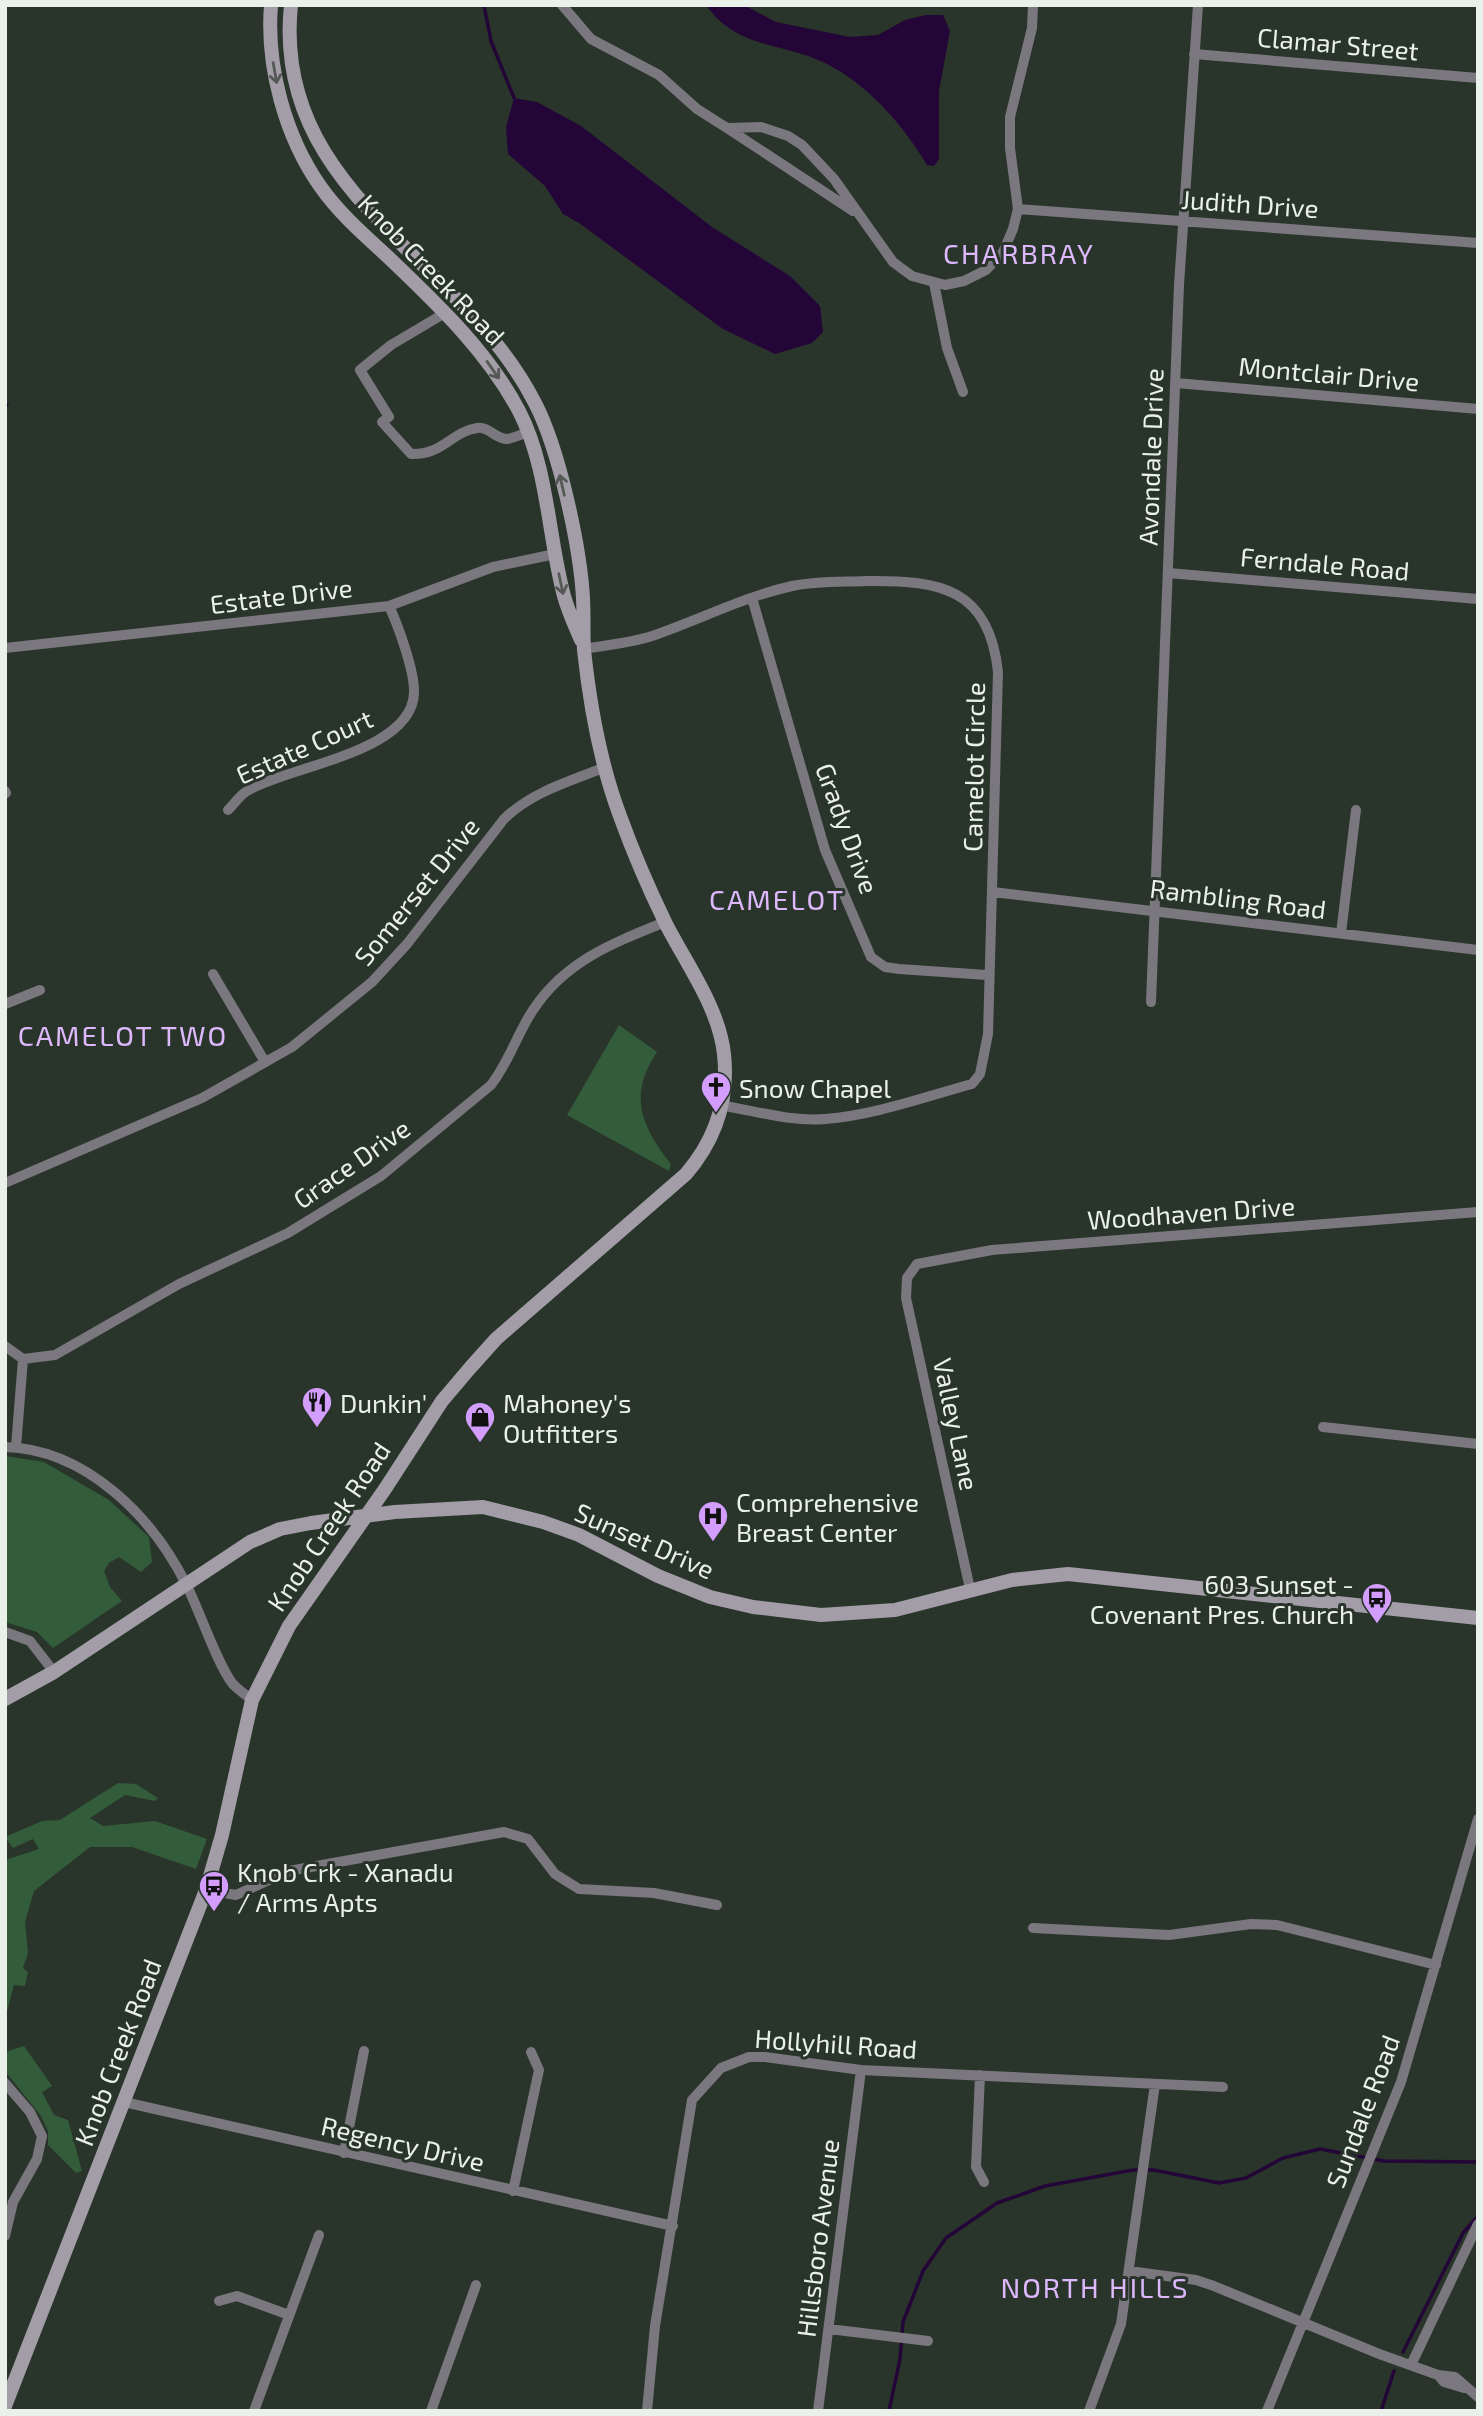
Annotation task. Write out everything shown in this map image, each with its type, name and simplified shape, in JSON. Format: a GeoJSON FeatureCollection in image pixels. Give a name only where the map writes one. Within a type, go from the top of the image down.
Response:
{"type":"FeatureCollection","features":[{"type":"Feature","properties":{"kind":"main road","name":"Knob Creek Road"},"geometry":{"type":"LineString","coordinates":[[271,5],[272,55],[278,89],[296,139],[320,186],[445,313],[492,368],[528,432],[564,598],[584,649]]}},
{"type":"Feature","properties":{"kind":"main road","name":"Knob Creek Road"},"geometry":{"type":"LineString","coordinates":[[5,2406],[206,1890],[222,1835],[252,1700],[289,1626],[368,1515],[442,1401],[496,1339],[686,1174],[708,1144],[724,1106],[722,1039],[708,1005],[665,922],[603,768],[584,649],[583,596],[569,520],[545,425],[511,360],[491,333],[356,199],[332,167],[303,106],[292,51],[291,5]]}},
{"type":"Feature","properties":{"kind":"main road"},"geometry":{"type":"LineString","coordinates":[[303,106],[301,131],[296,139],[312,146],[332,167]]}},
{"type":"Feature","properties":{"kind":"main road"},"geometry":{"type":"LineString","coordinates":[[382,251],[396,238]]}},
{"type":"Feature","properties":{"kind":"main road"},"geometry":{"type":"LineString","coordinates":[[445,313],[458,300]]}},
{"type":"Feature","properties":{"kind":"main road"},"geometry":{"type":"LineString","coordinates":[[528,432],[545,425]]}},
{"type":"Feature","properties":{"kind":"main road"},"geometry":{"type":"LineString","coordinates":[[569,520],[566,541],[555,554],[562,556],[574,571],[583,596]]}},
{"type":"Feature","properties":{"kind":"main road","name":"Sunset Drive"},"geometry":{"type":"LineString","coordinates":[[5,1699],[54,1672],[250,1542],[280,1529],[368,1515],[458,1507],[497,1511],[543,1521],[579,1535],[658,1576],[710,1597],[789,1612],[843,1615],[895,1610],[970,1589],[1029,1577],[1091,1574],[1478,1618]]}},
{"type":"Feature","properties":{"kind":"street"},"geometry":{"type":"LineString","coordinates":[[562,5],[591,39],[659,75],[697,109],[860,215]]}},
{"type":"Feature","properties":{"kind":"street"},"geometry":{"type":"LineString","coordinates":[[727,128],[761,127],[795,141],[814,155],[893,262],[912,276],[934,284],[964,281],[986,270],[1003,252],[1018,209],[1010,148],[1010,117],[1032,28],[1033,5]]}},
{"type":"Feature","properties":{"kind":"street","name":"Avondale Drive"},"geometry":{"type":"LineString","coordinates":[[1151,1002],[1179,285],[1198,5]]}},
{"type":"Feature","properties":{"kind":"street","name":"Clamar Street"},"geometry":{"type":"LineString","coordinates":[[1194,54],[1478,78]]}},
{"type":"Feature","properties":{"kind":"street","name":"Judith Drive"},"geometry":{"type":"LineString","coordinates":[[1018,209],[1478,243]]}},
{"type":"Feature","properties":{"kind":"street"},"geometry":{"type":"LineString","coordinates":[[934,284],[947,348],[963,393]]}},
{"type":"Feature","properties":{"kind":"street"},"geometry":{"type":"LineString","coordinates":[[445,313],[391,345],[360,370],[389,417],[382,422],[411,454],[426,454],[439,450],[476,428],[486,429],[498,437],[508,439],[528,432]]}},
{"type":"Feature","properties":{"kind":"street","name":"Montclair Drive"},"geometry":{"type":"LineString","coordinates":[[1176,383],[1478,408]]}},
{"type":"Feature","properties":{"kind":"street","name":"Estate Drive"},"geometry":{"type":"LineString","coordinates":[[5,648],[389,606],[493,567],[555,554]]}},
{"type":"Feature","properties":{"kind":"street","name":"Ferndale Road"},"geometry":{"type":"LineString","coordinates":[[1168,573],[1478,599]]}},
{"type":"Feature","properties":{"kind":"street","name":"Camelot Circle"},"geometry":{"type":"LineString","coordinates":[[584,649],[650,636],[752,597],[794,585],[893,581],[940,585],[971,603],[989,631],[998,673],[986,1055],[980,1074],[972,1084],[867,1112],[824,1119],[724,1106]]}},
{"type":"Feature","properties":{"kind":"street","name":"Grady Drive"},"geometry":{"type":"LineString","coordinates":[[752,597],[825,850],[871,957],[885,967],[987,975]]}},
{"type":"Feature","properties":{"kind":"street","name":"Estate Court"},"geometry":{"type":"LineString","coordinates":[[228,810],[246,791],[375,742],[402,721],[414,692],[400,630],[389,606]]}},
{"type":"Feature","properties":{"kind":"street","name":"Somerset Drive"},"geometry":{"type":"LineString","coordinates":[[5,1183],[202,1098],[292,1047],[372,982],[407,944],[504,819],[519,804],[603,768]]}},
{"type":"Feature","properties":{"kind":"street"},"geometry":{"type":"LineString","coordinates":[[1341,933],[1356,810]]}},
{"type":"Feature","properties":{"kind":"street","name":"Rambling Road"},"geometry":{"type":"LineString","coordinates":[[993,892],[1478,950]]}},
{"type":"Feature","properties":{"kind":"street","name":"Grace Drive"},"geometry":{"type":"LineString","coordinates":[[23,1359],[55,1355],[179,1284],[288,1233],[382,1176],[491,1085],[506,1066],[533,1010],[567,971],[608,945],[665,922]]}},
{"type":"Feature","properties":{"kind":"street"},"geometry":{"type":"LineString","coordinates":[[213,974],[265,1062]]}},
{"type":"Feature","properties":{"kind":"street"},"geometry":{"type":"LineString","coordinates":[[5,1004],[40,990]]}},
{"type":"Feature","properties":{"kind":"street","name":"Woodhaven Drive"},"geometry":{"type":"LineString","coordinates":[[910,1269],[929,1260],[992,1250],[1478,1212]]}},
{"type":"Feature","properties":{"kind":"street","name":"Valley Lane"},"geometry":{"type":"LineString","coordinates":[[910,1269],[906,1298],[970,1589]]}},
{"type":"Feature","properties":{"kind":"street"},"geometry":{"type":"LineString","coordinates":[[5,1346],[23,1359],[11,1447],[63,1459],[104,1482],[154,1533],[186,1583],[232,1683],[252,1700]]}},
{"type":"Feature","properties":{"kind":"street"},"geometry":{"type":"LineString","coordinates":[[1323,1427],[1478,1444]]}},
{"type":"Feature","properties":{"kind":"street"},"geometry":{"type":"LineString","coordinates":[[5,1632],[30,1641],[54,1672]]}},
{"type":"Feature","properties":{"kind":"street","name":"Sundale Road"},"geometry":{"type":"LineString","coordinates":[[1267,2411],[1401,2082],[1478,1819]]}},
{"type":"Feature","properties":{"kind":"street"},"geometry":{"type":"LineString","coordinates":[[206,1890],[236,1895],[289,1871],[505,1832],[527,1839],[555,1874],[579,1889],[654,1894],[717,1905]]}},
{"type":"Feature","properties":{"kind":"street"},"geometry":{"type":"LineString","coordinates":[[1033,1928],[1169,1935],[1238,1925],[1277,1925],[1436,1965]]}},
{"type":"Feature","properties":{"kind":"street"},"geometry":{"type":"LineString","coordinates":[[344,2153],[364,2052]]}},
{"type":"Feature","properties":{"kind":"street"},"geometry":{"type":"LineString","coordinates":[[513,2191],[539,2070],[531,2052]]}},
{"type":"Feature","properties":{"kind":"street","name":"Hollyhill Road"},"geometry":{"type":"LineString","coordinates":[[648,2411],[656,2326],[692,2099],[721,2068],[749,2057],[861,2070],[1223,2087]]}},
{"type":"Feature","properties":{"kind":"street","name":"Hillsboro Avenue"},"geometry":{"type":"LineString","coordinates":[[818,2411],[861,2070]]}},
{"type":"Feature","properties":{"kind":"street"},"geometry":{"type":"LineString","coordinates":[[980,2075],[976,2167],[984,2182]]}},
{"type":"Feature","properties":{"kind":"street"},"geometry":{"type":"LineString","coordinates":[[5,2083],[30,2112],[42,2136],[37,2159],[13,2202],[5,2236]]}},
{"type":"Feature","properties":{"kind":"street"},"geometry":{"type":"LineString","coordinates":[[1088,2411],[1121,2324],[1155,2084]]}},
{"type":"Feature","properties":{"kind":"street","name":"Regency Drive"},"geometry":{"type":"LineString","coordinates":[[124,2102],[673,2226]]}},
{"type":"Feature","properties":{"kind":"street"},"geometry":{"type":"LineString","coordinates":[[1411,2365],[1478,2224]]}},
{"type":"Feature","properties":{"kind":"street"},"geometry":{"type":"LineString","coordinates":[[254,2411],[319,2235]]}},
{"type":"Feature","properties":{"kind":"street"},"geometry":{"type":"LineString","coordinates":[[1129,2271],[1196,2280],[1382,2356],[1438,2375],[1455,2377],[1464,2388],[1478,2397]]}},
{"type":"Feature","properties":{"kind":"street"},"geometry":{"type":"LineString","coordinates":[[431,2411],[476,2285]]}},
{"type":"Feature","properties":{"kind":"street"},"geometry":{"type":"LineString","coordinates":[[219,2301],[237,2296],[289,2315]]}},
{"type":"Feature","properties":{"kind":"street"},"geometry":{"type":"LineString","coordinates":[[829,2329],[928,2341]]}},
{"type":"Feature","properties":{"kind":"green space"},"geometry":{"type":"Polygon","coordinates":[[[619,1025],[657,1052],[643,1082],[642,1110],[652,1137],[671,1164],[669,1171],[567,1115],[619,1025]]]}},
{"type":"Feature","properties":{"kind":"green space"},"geometry":{"type":"Polygon","coordinates":[[[5,1456],[44,1462],[109,1500],[149,1537],[152,1562],[141,1572],[119,1557],[109,1563],[104,1571],[110,1587],[122,1601],[53,1648],[37,1632],[5,1622],[5,1456]]]}},
{"type":"Feature","properties":{"kind":"green space"},"geometry":{"type":"Polygon","coordinates":[[[118,1783],[136,1784],[158,1798],[155,1801],[125,1795],[90,1818],[103,1826],[155,1821],[207,1839],[196,1869],[132,1847],[90,1847],[34,1891],[25,1922],[28,1953],[23,1968],[28,1972],[25,1986],[14,1985],[5,2019],[5,1860],[39,1849],[33,1839],[13,1848],[5,1837],[42,1821],[60,1820],[118,1783]]]}},
{"type":"Feature","properties":{"kind":"green space"},"geometry":{"type":"Polygon","coordinates":[[[24,2046],[52,2086],[42,2092],[54,2115],[68,2120],[82,2171],[76,2173],[48,2145],[48,2131],[41,2116],[5,2071],[5,2052],[24,2046]]]}},
{"type":"Feature","properties":{"kind":"shaded area"},"geometry":{"type":"Polygon","coordinates":[[[706,5],[744,5],[776,22],[850,37],[878,35],[905,20],[926,15],[943,15],[950,31],[939,91],[939,159],[934,166],[927,165],[896,121],[870,94],[841,72],[809,56],[761,43],[731,30],[706,5]]]}},
{"type":"Feature","properties":{"kind":"shaded area"},"geometry":{"type":"Polygon","coordinates":[[[514,98],[537,102],[581,126],[712,227],[790,276],[820,306],[823,332],[812,343],[775,354],[723,329],[563,214],[545,186],[508,154],[506,127],[514,98]]]}},
{"type":"Feature","properties":{"kind":"waterway"},"geometry":{"type":"LineString","coordinates":[[484,5],[491,41],[514,98]]}},
{"type":"Feature","properties":{"kind":"waterway"},"geometry":{"type":"LineString","coordinates":[[889,2411],[900,2359],[903,2322],[923,2271],[946,2238],[997,2203],[1045,2186],[1133,2170],[1154,2170],[1219,2183],[1246,2178],[1283,2158],[1320,2149],[1384,2161],[1478,2162]]}},
{"type":"Feature","properties":{"kind":"waterway"},"geometry":{"type":"LineString","coordinates":[[1403,2352],[1463,2233],[1478,2216]]}},
{"type":"Feature","properties":{"kind":"waterway"},"geometry":{"type":"LineString","coordinates":[[1381,2411],[1394,2371]]}},
{"type":"Feature","properties":{"kind":"place","name":"Snow Chapel"},"geometry":{"type":"Point","coordinates":[716,1114]}},
{"type":"Feature","properties":{"kind":"place","name":"Dunkin'"},"geometry":{"type":"Point","coordinates":[317,1429]}},
{"type":"Feature","properties":{"kind":"place","name":"Mahoney's Outfitters"},"geometry":{"type":"Point","coordinates":[480,1444]}},
{"type":"Feature","properties":{"kind":"place","name":"Comprehensive Breast Center"},"geometry":{"type":"Point","coordinates":[713,1543]}},
{"type":"Feature","properties":{"kind":"place","name":"603 Sunset - Covenant Pres. Church"},"geometry":{"type":"Point","coordinates":[1377,1625]}},
{"type":"Feature","properties":{"kind":"place","name":"Knob Crk - Xanadu / Arms Apts"},"geometry":{"type":"Point","coordinates":[214,1913]}},
{"type":"Feature","properties":{"kind":"district","name":"CHARBRAY"},"geometry":{"type":"Point","coordinates":[1019,253]}},
{"type":"Feature","properties":{"kind":"district","name":"CAMELOT"},"geometry":{"type":"Point","coordinates":[777,899]}},
{"type":"Feature","properties":{"kind":"district","name":"CAMELOT TWO"},"geometry":{"type":"Point","coordinates":[123,1035]}},
{"type":"Feature","properties":{"kind":"district","name":"NORTH HILLS"},"geometry":{"type":"Point","coordinates":[1095,2287]}}]}
